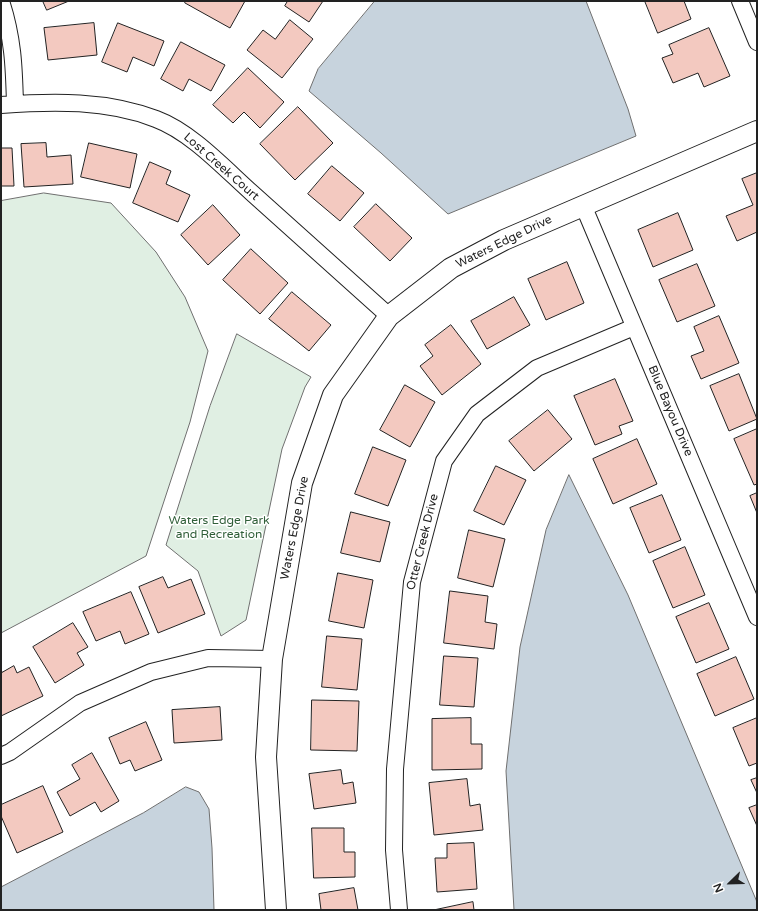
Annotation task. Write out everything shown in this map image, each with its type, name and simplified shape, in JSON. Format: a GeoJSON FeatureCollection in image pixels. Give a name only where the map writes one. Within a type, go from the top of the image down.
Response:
{"type":"FeatureCollection","features":[{"type":"Feature","properties":{"kind":"street"},"geometry":{"type":"LineString","coordinates":[[1,1],[10,33],[14,58],[8,104]]}},
{"type":"Feature","properties":{"kind":"street"},"geometry":{"type":"LineString","coordinates":[[740,1],[757,42]]}},
{"type":"Feature","properties":{"kind":"street","name":"Lost Creek Court"},"geometry":{"type":"LineString","coordinates":[[8,104],[64,102],[108,106],[138,113],[175,128],[225,168],[389,316]]}},
{"type":"Feature","properties":{"kind":"street","name":"Waters Edge Drive"},"geometry":{"type":"LineString","coordinates":[[276,910],[266,757],[272,659],[302,482],[333,395],[389,316],[451,268],[504,240],[757,131]]}},
{"type":"Feature","properties":{"kind":"street","name":"Blue Bayou Drive"},"geometry":{"type":"LineString","coordinates":[[583,205],[757,617]]}},
{"type":"Feature","properties":{"kind":"street","name":"Otter Creek Drive"},"geometry":{"type":"LineString","coordinates":[[399,910],[394,850],[395,769],[411,590],[444,461],[477,414],[537,368],[634,328]]}},
{"type":"Feature","properties":{"kind":"street"},"geometry":{"type":"LineString","coordinates":[[1,756],[10,752],[80,703],[151,672],[208,658],[272,659]]}},
{"type":"Feature","properties":{"kind":"green space"},"geometry":{"type":"Polygon","coordinates":[[[44,193],[111,203],[156,252],[185,297],[208,351],[190,422],[146,556],[1,633],[1,201],[44,193]]]}},
{"type":"Feature","properties":{"kind":"green space","name":"Waters Edge Park and Recreation"},"geometry":{"type":"Polygon","coordinates":[[[237,334],[311,377],[305,387],[282,449],[246,620],[221,636],[198,571],[166,545],[210,406],[237,334]]]}},
{"type":"Feature","properties":{"kind":"shaded area"},"geometry":{"type":"Polygon","coordinates":[[[375,1],[586,1],[628,109],[636,136],[448,214],[381,153],[309,91],[318,69],[375,1]]]}},
{"type":"Feature","properties":{"kind":"shaded area"},"geometry":{"type":"Polygon","coordinates":[[[569,475],[628,595],[757,902],[757,910],[514,910],[506,771],[520,647],[546,530],[569,475]]]}},
{"type":"Feature","properties":{"kind":"shaded area"},"geometry":{"type":"Polygon","coordinates":[[[186,787],[199,792],[209,809],[214,910],[1,910],[1,887],[143,813],[186,787]]]}},
{"type":"Feature","properties":{"kind":"building"},"geometry":{"type":"Polygon","coordinates":[[[43,1],[69,1],[47,10],[43,1]]]}},
{"type":"Feature","properties":{"kind":"building"},"geometry":{"type":"Polygon","coordinates":[[[186,1],[245,1],[230,28],[185,3],[186,1]]]}},
{"type":"Feature","properties":{"kind":"building"},"geometry":{"type":"Polygon","coordinates":[[[288,1],[323,1],[309,22],[285,6],[288,1]]]}},
{"type":"Feature","properties":{"kind":"building"},"geometry":{"type":"Polygon","coordinates":[[[645,1],[684,1],[691,19],[658,33],[645,1]]]}},
{"type":"Feature","properties":{"kind":"building"},"geometry":{"type":"Polygon","coordinates":[[[290,20],[313,39],[282,78],[247,50],[263,30],[275,39],[290,20]]]}},
{"type":"Feature","properties":{"kind":"building"},"geometry":{"type":"Polygon","coordinates":[[[94,23],[97,55],[48,60],[44,28],[94,23]]]}},
{"type":"Feature","properties":{"kind":"building"},"geometry":{"type":"Polygon","coordinates":[[[118,23],[164,41],[154,66],[133,57],[127,72],[102,62],[118,23]]]}},
{"type":"Feature","properties":{"kind":"building"},"geometry":{"type":"Polygon","coordinates":[[[709,28],[730,76],[704,87],[698,73],[673,83],[662,58],[673,54],[669,45],[709,28]]]}},
{"type":"Feature","properties":{"kind":"building"},"geometry":{"type":"Polygon","coordinates":[[[181,42],[225,65],[211,91],[189,79],[183,91],[161,79],[181,42]]]}},
{"type":"Feature","properties":{"kind":"building"},"geometry":{"type":"Polygon","coordinates":[[[248,68],[284,102],[260,128],[244,112],[233,123],[213,105],[248,68]]]}},
{"type":"Feature","properties":{"kind":"building"},"geometry":{"type":"Polygon","coordinates":[[[298,107],[333,143],[295,180],[260,144],[298,107]]]}},
{"type":"Feature","properties":{"kind":"building"},"geometry":{"type":"Polygon","coordinates":[[[46,143],[47,157],[71,155],[73,184],[24,187],[21,144],[46,143]]]}},
{"type":"Feature","properties":{"kind":"building"},"geometry":{"type":"Polygon","coordinates":[[[89,143],[137,154],[130,188],[81,177],[89,143]]]}},
{"type":"Feature","properties":{"kind":"building"},"geometry":{"type":"Polygon","coordinates":[[[1,148],[12,148],[14,186],[1,186],[1,148]]]}},
{"type":"Feature","properties":{"kind":"building"},"geometry":{"type":"Polygon","coordinates":[[[150,162],[171,171],[166,184],[190,195],[178,222],[133,203],[150,162]]]}},
{"type":"Feature","properties":{"kind":"building"},"geometry":{"type":"Polygon","coordinates":[[[332,166],[364,193],[340,221],[308,194],[332,166]]]}},
{"type":"Feature","properties":{"kind":"building"},"geometry":{"type":"Polygon","coordinates":[[[757,173],[757,232],[737,241],[726,216],[753,205],[742,179],[757,173]]]}},
{"type":"Feature","properties":{"kind":"building"},"geometry":{"type":"Polygon","coordinates":[[[376,204],[412,238],[390,261],[354,227],[376,204]]]}},
{"type":"Feature","properties":{"kind":"building"},"geometry":{"type":"Polygon","coordinates":[[[213,205],[240,235],[208,265],[181,235],[213,205]]]}},
{"type":"Feature","properties":{"kind":"building"},"geometry":{"type":"Polygon","coordinates":[[[678,213],[693,250],[653,267],[638,230],[678,213]]]}},
{"type":"Feature","properties":{"kind":"building"},"geometry":{"type":"Polygon","coordinates":[[[251,249],[288,283],[260,314],[223,280],[251,249]]]}},
{"type":"Feature","properties":{"kind":"building"},"geometry":{"type":"Polygon","coordinates":[[[567,262],[584,303],[546,320],[528,279],[567,262]]]}},
{"type":"Feature","properties":{"kind":"building"},"geometry":{"type":"Polygon","coordinates":[[[697,264],[715,306],[677,322],[659,280],[697,264]]]}},
{"type":"Feature","properties":{"kind":"building"},"geometry":{"type":"Polygon","coordinates":[[[292,292],[331,325],[309,351],[269,319],[292,292]]]}},
{"type":"Feature","properties":{"kind":"building"},"geometry":{"type":"Polygon","coordinates":[[[514,297],[530,325],[487,349],[471,321],[514,297]]]}},
{"type":"Feature","properties":{"kind":"building"},"geometry":{"type":"Polygon","coordinates":[[[719,316],[739,363],[701,379],[691,356],[704,351],[694,327],[719,316]]]}},
{"type":"Feature","properties":{"kind":"building"},"geometry":{"type":"Polygon","coordinates":[[[451,325],[481,364],[442,395],[420,366],[433,356],[425,345],[451,325]]]}},
{"type":"Feature","properties":{"kind":"building"},"geometry":{"type":"Polygon","coordinates":[[[739,374],[757,419],[729,431],[710,386],[739,374]]]}},
{"type":"Feature","properties":{"kind":"building"},"geometry":{"type":"Polygon","coordinates":[[[615,379],[633,421],[619,426],[622,434],[595,445],[574,396],[615,379]]]}},
{"type":"Feature","properties":{"kind":"building"},"geometry":{"type":"Polygon","coordinates":[[[405,385],[435,402],[410,447],[380,430],[405,385]]]}},
{"type":"Feature","properties":{"kind":"building"},"geometry":{"type":"Polygon","coordinates":[[[548,410],[572,439],[534,471],[509,441],[548,410]]]}},
{"type":"Feature","properties":{"kind":"building"},"geometry":{"type":"Polygon","coordinates":[[[757,429],[757,484],[754,485],[734,439],[757,429]]]}},
{"type":"Feature","properties":{"kind":"building"},"geometry":{"type":"Polygon","coordinates":[[[637,439],[657,484],[613,504],[593,459],[637,439]]]}},
{"type":"Feature","properties":{"kind":"building"},"geometry":{"type":"Polygon","coordinates":[[[373,447],[406,460],[388,506],[355,494],[373,447]]]}},
{"type":"Feature","properties":{"kind":"building"},"geometry":{"type":"Polygon","coordinates":[[[496,466],[526,480],[504,525],[474,511],[496,466]]]}},
{"type":"Feature","properties":{"kind":"building"},"geometry":{"type":"Polygon","coordinates":[[[757,493],[757,513],[750,496],[757,493]]]}},
{"type":"Feature","properties":{"kind":"building"},"geometry":{"type":"Polygon","coordinates":[[[662,495],[681,540],[649,553],[630,508],[662,495]]]}},
{"type":"Feature","properties":{"kind":"building"},"geometry":{"type":"Polygon","coordinates":[[[351,512],[390,522],[380,562],[341,553],[351,512]]]}},
{"type":"Feature","properties":{"kind":"building"},"geometry":{"type":"Polygon","coordinates":[[[469,530],[505,539],[493,587],[458,578],[469,530]]]}},
{"type":"Feature","properties":{"kind":"building"},"geometry":{"type":"Polygon","coordinates":[[[685,547],[705,595],[673,608],[653,561],[685,547]]]}},
{"type":"Feature","properties":{"kind":"building"},"geometry":{"type":"Polygon","coordinates":[[[338,573],[373,580],[364,628],[329,621],[338,573]]]}},
{"type":"Feature","properties":{"kind":"building"},"geometry":{"type":"Polygon","coordinates":[[[163,577],[168,588],[191,579],[205,614],[158,633],[139,587],[163,577]]]}},
{"type":"Feature","properties":{"kind":"building"},"geometry":{"type":"Polygon","coordinates":[[[450,591],[488,596],[485,622],[497,624],[494,649],[444,643],[450,591]]]}},
{"type":"Feature","properties":{"kind":"building"},"geometry":{"type":"Polygon","coordinates":[[[131,592],[149,634],[125,644],[120,631],[96,641],[83,612],[131,592]]]}},
{"type":"Feature","properties":{"kind":"building"},"geometry":{"type":"Polygon","coordinates":[[[709,603],[729,649],[696,663],[676,617],[709,603]]]}},
{"type":"Feature","properties":{"kind":"building"},"geometry":{"type":"Polygon","coordinates":[[[73,623],[88,647],[77,653],[84,665],[55,683],[33,647],[73,623]]]}},
{"type":"Feature","properties":{"kind":"building"},"geometry":{"type":"Polygon","coordinates":[[[327,636],[362,639],[357,690],[322,687],[327,636]]]}},
{"type":"Feature","properties":{"kind":"building"},"geometry":{"type":"Polygon","coordinates":[[[444,656],[478,658],[474,707],[440,705],[444,656]]]}},
{"type":"Feature","properties":{"kind":"building"},"geometry":{"type":"Polygon","coordinates":[[[736,657],[754,699],[715,716],[697,674],[736,657]]]}},
{"type":"Feature","properties":{"kind":"building"},"geometry":{"type":"Polygon","coordinates":[[[14,666],[17,673],[29,667],[43,696],[1,716],[1,670],[2,672],[14,666]]]}},
{"type":"Feature","properties":{"kind":"building"},"geometry":{"type":"Polygon","coordinates":[[[312,700],[359,701],[357,751],[311,750],[312,700]]]}},
{"type":"Feature","properties":{"kind":"building"},"geometry":{"type":"Polygon","coordinates":[[[220,707],[222,740],[174,743],[172,710],[220,707]]]}},
{"type":"Feature","properties":{"kind":"building"},"geometry":{"type":"Polygon","coordinates":[[[471,718],[471,744],[482,744],[482,769],[432,770],[432,719],[471,718]]]}},
{"type":"Feature","properties":{"kind":"building"},"geometry":{"type":"Polygon","coordinates":[[[757,718],[757,763],[749,766],[733,728],[757,718]]]}},
{"type":"Feature","properties":{"kind":"building"},"geometry":{"type":"Polygon","coordinates":[[[146,722],[162,760],[135,771],[130,760],[120,764],[109,738],[146,722]]]}},
{"type":"Feature","properties":{"kind":"building"},"geometry":{"type":"Polygon","coordinates":[[[92,753],[119,801],[101,812],[95,802],[70,816],[57,792],[80,779],[72,765],[92,753]]]}},
{"type":"Feature","properties":{"kind":"building"},"geometry":{"type":"Polygon","coordinates":[[[341,770],[343,784],[353,782],[356,803],[314,809],[309,774],[341,770]]]}},
{"type":"Feature","properties":{"kind":"building"},"geometry":{"type":"Polygon","coordinates":[[[757,778],[757,793],[751,780],[757,778]]]}},
{"type":"Feature","properties":{"kind":"building"},"geometry":{"type":"Polygon","coordinates":[[[467,779],[470,806],[480,804],[483,830],[434,835],[429,783],[467,779]]]}},
{"type":"Feature","properties":{"kind":"building"},"geometry":{"type":"Polygon","coordinates":[[[43,786],[63,832],[17,853],[1,816],[1,805],[43,786]]]}},
{"type":"Feature","properties":{"kind":"building"},"geometry":{"type":"Polygon","coordinates":[[[757,805],[757,826],[749,808],[757,805]]]}},
{"type":"Feature","properties":{"kind":"building"},"geometry":{"type":"Polygon","coordinates":[[[312,828],[344,828],[344,852],[355,852],[355,877],[314,878],[312,828]]]}},
{"type":"Feature","properties":{"kind":"building"},"geometry":{"type":"Polygon","coordinates":[[[474,843],[477,889],[437,892],[435,858],[447,858],[447,844],[474,843]]]}},
{"type":"Feature","properties":{"kind":"building"},"geometry":{"type":"Polygon","coordinates":[[[354,888],[358,910],[321,910],[319,894],[354,888]]]}},
{"type":"Feature","properties":{"kind":"building"},"geometry":{"type":"Polygon","coordinates":[[[473,902],[474,910],[434,910],[473,902]]]}}]}
